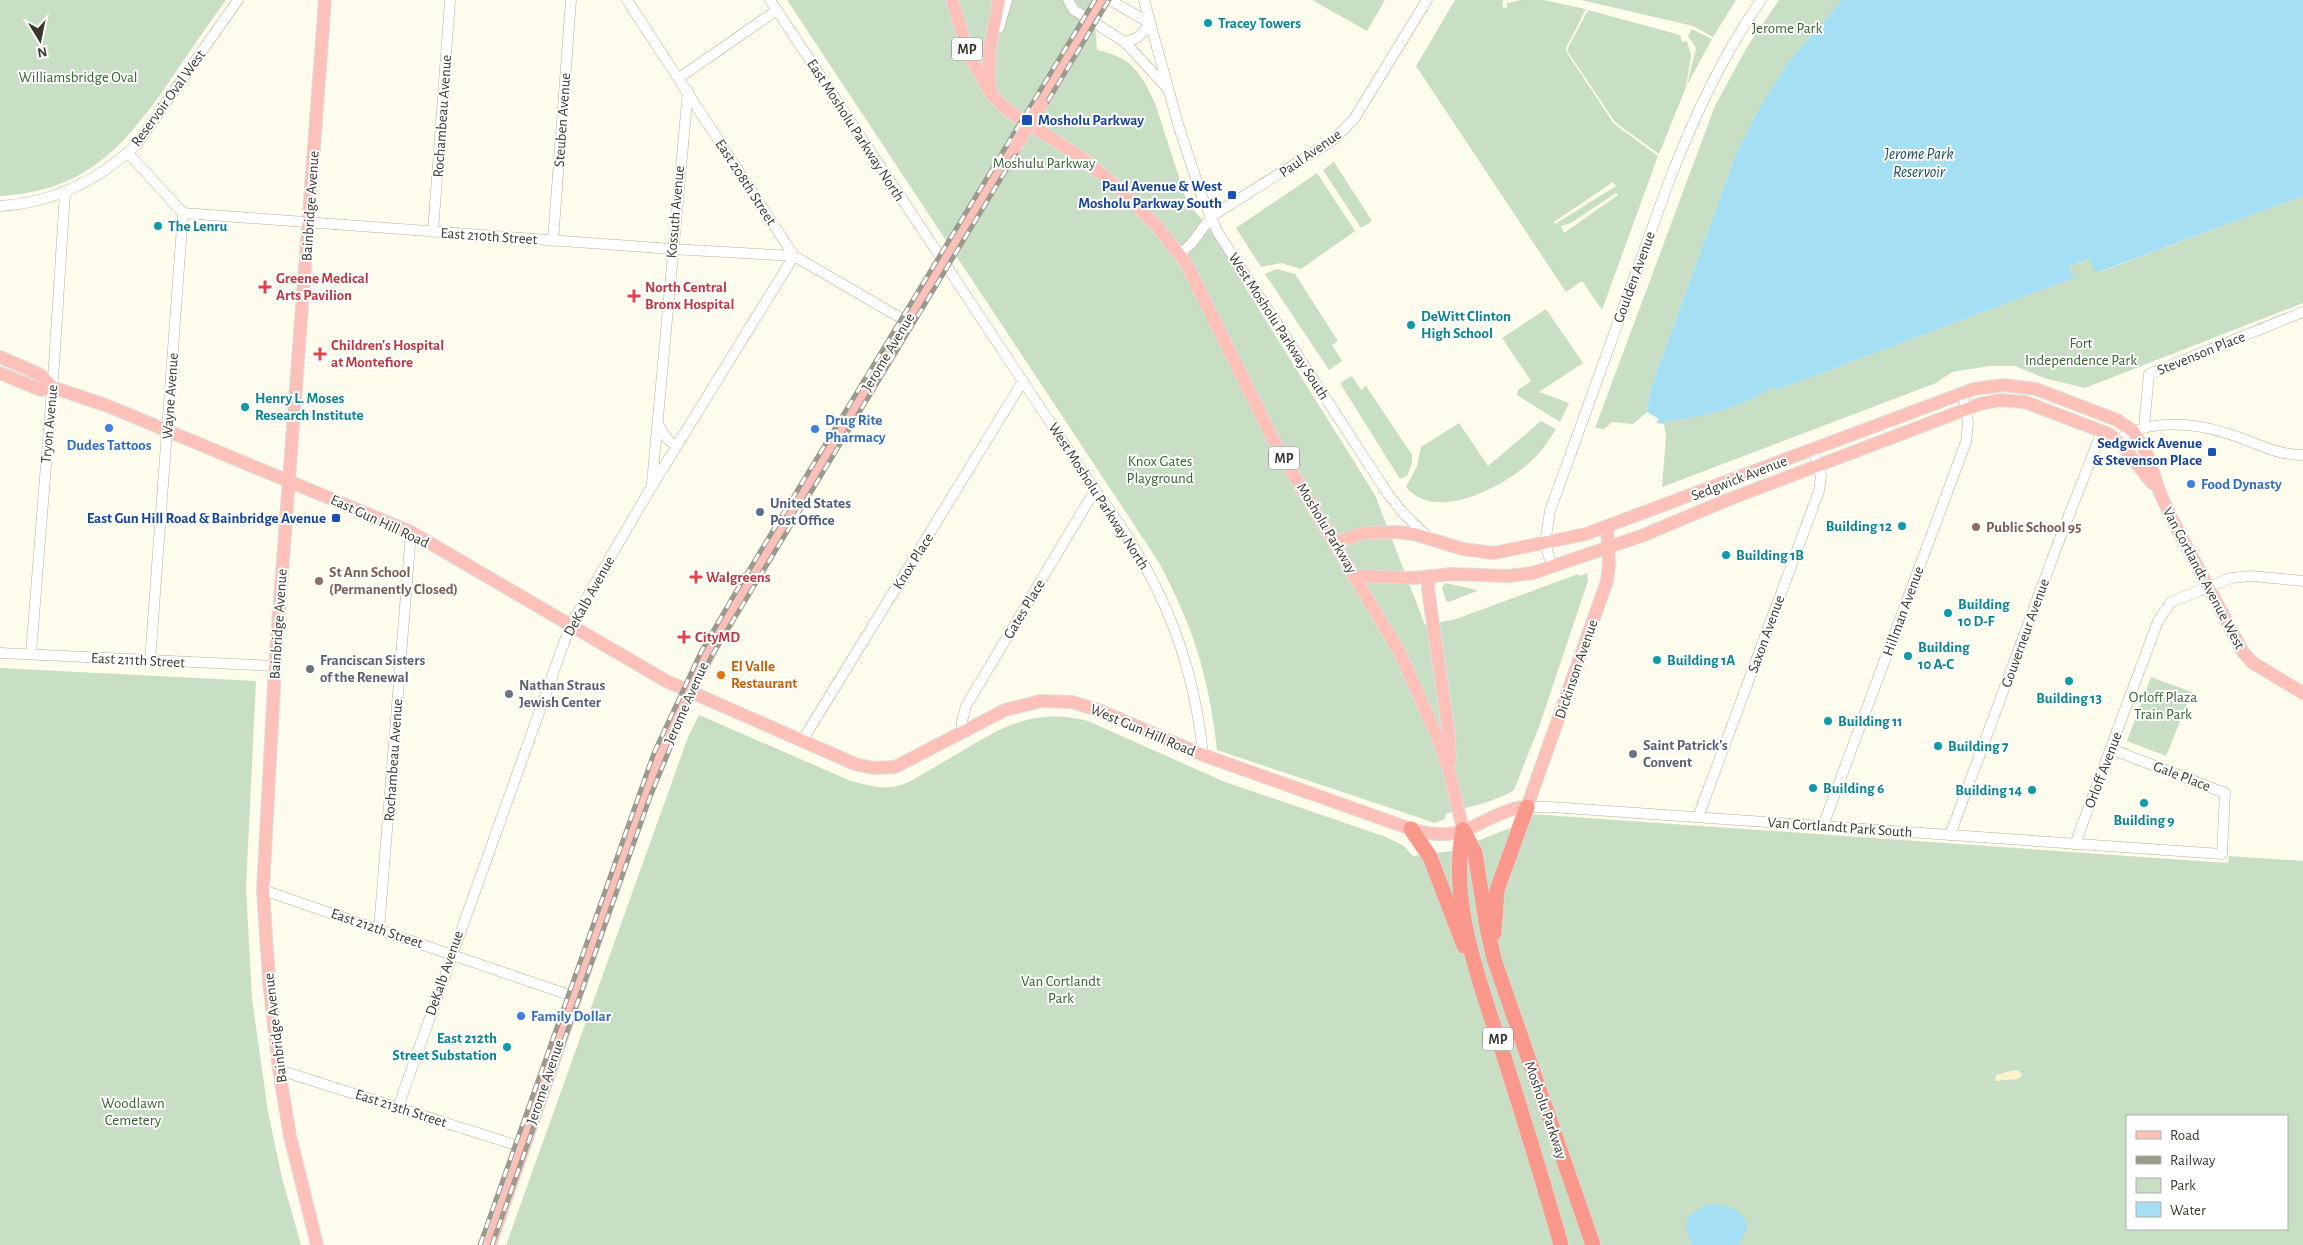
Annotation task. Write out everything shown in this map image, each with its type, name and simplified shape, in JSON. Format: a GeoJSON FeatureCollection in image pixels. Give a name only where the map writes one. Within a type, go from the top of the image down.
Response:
{"type":"FeatureCollection","features":[{"type":"Feature","properties":{"kind":"highway"},"geometry":{"type":"LineString","coordinates":[[1494,959],[1497,890],[1527,807]]}},
{"type":"Feature","properties":{"kind":"highway"},"geometry":{"type":"LineString","coordinates":[[1411,829],[1430,857],[1461,941],[1475,966]]}},
{"type":"Feature","properties":{"kind":"highway","name":"Mosholu Parkway"},"geometry":{"type":"LineString","coordinates":[[1463,830],[1475,853],[1494,959],[1592,1245]]}},
{"type":"Feature","properties":{"kind":"highway","name":"Mosholu Parkway"},"geometry":{"type":"LineString","coordinates":[[1463,830],[1458,856],[1465,915],[1475,966],[1530,1136],[1561,1245]]}},
{"type":"Feature","properties":{"kind":"main road","name":"Bainbridge Avenue"},"geometry":{"type":"LineString","coordinates":[[317,1245],[290,1136],[279,1070],[269,981],[263,890],[266,796],[275,666],[325,0]]}},
{"type":"Feature","properties":{"kind":"main road","name":"Mosholu Parkway"},"geometry":{"type":"LineString","coordinates":[[952,0],[969,55],[991,94],[1007,110],[1079,156],[1108,180],[1155,224],[1180,253],[1203,294],[1269,431],[1400,653],[1435,732],[1450,774],[1463,830]]}},
{"type":"Feature","properties":{"kind":"main road"},"geometry":{"type":"LineString","coordinates":[[991,94],[988,71],[989,52],[999,0]]}},
{"type":"Feature","properties":{"kind":"main road","name":"Jerome Avenue"},"geometry":{"type":"LineString","coordinates":[[490,1245],[522,1147],[646,797],[689,693],[726,620],[943,260],[1042,104],[1102,0]]}},
{"type":"Feature","properties":{"kind":"main road","name":"East Gun Hill Road"},"geometry":{"type":"LineString","coordinates":[[0,357],[41,374],[52,386],[167,430],[410,532],[689,693]]}},
{"type":"Feature","properties":{"kind":"main road","name":"East Gun Hill Road"},"geometry":{"type":"LineString","coordinates":[[0,374],[40,390],[52,386]]}},
{"type":"Feature","properties":{"kind":"main road","name":"Sedgwick Avenue"},"geometry":{"type":"LineString","coordinates":[[1336,543],[1363,533],[1406,533],[1455,547],[1485,553],[1502,552],[1607,528],[1988,385],[2027,387],[2111,417],[2138,429]]}},
{"type":"Feature","properties":{"kind":"main road","name":"Sedgwick Avenue"},"geometry":{"type":"LineString","coordinates":[[1356,576],[1392,578],[1451,574],[1516,576],[1552,567],[1608,548],[1986,403],[2016,401],[2102,431],[2118,440]]}},
{"type":"Feature","properties":{"kind":"main road","name":"Van Cortlandt Avenue West"},"geometry":{"type":"LineString","coordinates":[[2138,429],[2160,493],[2231,634],[2248,659],[2303,693]]}},
{"type":"Feature","properties":{"kind":"main road","name":"Van Cortlandt Avenue West"},"geometry":{"type":"LineString","coordinates":[[2118,440],[2160,493]]}},
{"type":"Feature","properties":{"kind":"main road","name":"Dickinson Avenue"},"geometry":{"type":"LineString","coordinates":[[1527,807],[1607,581],[1607,528]]}},
{"type":"Feature","properties":{"kind":"main road"},"geometry":{"type":"LineString","coordinates":[[1430,576],[1429,598],[1449,735],[1450,774]]}},
{"type":"Feature","properties":{"kind":"main road","name":"West Gun Hill Road"},"geometry":{"type":"LineString","coordinates":[[689,693],[855,764],[885,769],[906,764],[997,713],[1022,704],[1052,700],[1072,702],[1102,710],[1203,755],[1411,829],[1441,836],[1463,830]]}},
{"type":"Feature","properties":{"kind":"main road","name":"Van Cortlandt Park South"},"geometry":{"type":"LineString","coordinates":[[1463,830],[1510,809],[1527,807]]}},
{"type":"Feature","properties":{"kind":"street","name":"Reservoir Oval West"},"geometry":{"type":"LineString","coordinates":[[0,206],[30,202],[65,193],[103,173],[128,153],[238,0]]}},
{"type":"Feature","properties":{"kind":"street","name":"Rochambeau Avenue"},"geometry":{"type":"LineString","coordinates":[[433,232],[450,0]]}},
{"type":"Feature","properties":{"kind":"street","name":"Steuben Avenue"},"geometry":{"type":"LineString","coordinates":[[553,240],[571,0]]}},
{"type":"Feature","properties":{"kind":"street","name":"East 208th Street"},"geometry":{"type":"LineString","coordinates":[[627,0],[688,90],[794,256],[906,321]]}},
{"type":"Feature","properties":{"kind":"street","name":"East Mosholu Parkway North"},"geometry":{"type":"LineString","coordinates":[[770,0],[943,260]]}},
{"type":"Feature","properties":{"kind":"street"},"geometry":{"type":"LineString","coordinates":[[989,52],[1007,0]]}},
{"type":"Feature","properties":{"kind":"street","name":"West Mosholu Parkway South"},"geometry":{"type":"LineString","coordinates":[[1068,0],[1074,10],[1125,42],[1168,90]]}},
{"type":"Feature","properties":{"kind":"street"},"geometry":{"type":"LineString","coordinates":[[1110,0],[1151,24],[1137,38],[1125,42]]}},
{"type":"Feature","properties":{"kind":"street","name":"West Mosholu Parkway South"},"geometry":{"type":"LineString","coordinates":[[1144,0],[1168,90],[1201,194],[1218,233],[1381,484],[1403,513],[1431,540]]}},
{"type":"Feature","properties":{"kind":"street","name":"Paul Avenue"},"geometry":{"type":"LineString","coordinates":[[1180,253],[1191,244],[1212,216],[1333,140],[1348,126],[1428,0]]}},
{"type":"Feature","properties":{"kind":"street","name":"Goulden Avenue"},"geometry":{"type":"LineString","coordinates":[[1544,543],[1552,504],[1687,134],[1720,64],[1761,0]]}},
{"type":"Feature","properties":{"kind":"street"},"geometry":{"type":"LineString","coordinates":[[679,78],[777,10]]}},
{"type":"Feature","properties":{"kind":"street","name":"Kossuth Avenue"},"geometry":{"type":"LineString","coordinates":[[652,486],[672,249],[688,90]]}},
{"type":"Feature","properties":{"kind":"street"},"geometry":{"type":"LineString","coordinates":[[128,153],[184,213]]}},
{"type":"Feature","properties":{"kind":"street","name":"Tryon Avenue"},"geometry":{"type":"LineString","coordinates":[[31,654],[65,193]]}},
{"type":"Feature","properties":{"kind":"street","name":"East 210th Street"},"geometry":{"type":"LineString","coordinates":[[184,213],[672,249],[794,256]]}},
{"type":"Feature","properties":{"kind":"street","name":"Wayne Avenue"},"geometry":{"type":"LineString","coordinates":[[150,661],[184,213]]}},
{"type":"Feature","properties":{"kind":"street","name":"DeKalb Avenue"},"geometry":{"type":"LineString","coordinates":[[398,1107],[451,954],[570,626],[652,486],[794,256]]}},
{"type":"Feature","properties":{"kind":"street","name":"West Mosholu Parkway North"},"geometry":{"type":"LineString","coordinates":[[943,260],[1095,490],[1134,543],[1166,606],[1178,637],[1195,696],[1203,755]]}},
{"type":"Feature","properties":{"kind":"street","name":"Stevenson Place"},"geometry":{"type":"LineString","coordinates":[[2138,429],[2149,374],[2303,312]]}},
{"type":"Feature","properties":{"kind":"street","name":"Knox Place"},"geometry":{"type":"LineString","coordinates":[[802,741],[1023,381]]}},
{"type":"Feature","properties":{"kind":"street","name":"Hillman Avenue"},"geometry":{"type":"LineString","coordinates":[[1823,826],[1966,442],[1966,410],[1963,394]]}},
{"type":"Feature","properties":{"kind":"street"},"geometry":{"type":"LineString","coordinates":[[657,423],[662,434],[677,446]]}},
{"type":"Feature","properties":{"kind":"street"},"geometry":{"type":"LineString","coordinates":[[2118,440],[2138,429],[2171,426],[2209,429],[2235,436],[2269,450],[2303,455]]}},
{"type":"Feature","properties":{"kind":"street","name":"Gouverneur Avenue"},"geometry":{"type":"LineString","coordinates":[[1950,835],[2057,546],[2102,431]]}},
{"type":"Feature","properties":{"kind":"street","name":"Saxon Avenue"},"geometry":{"type":"LineString","coordinates":[[1698,817],[1820,491],[1821,476],[1813,450]]}},
{"type":"Feature","properties":{"kind":"street","name":"Gates Place"},"geometry":{"type":"LineString","coordinates":[[962,732],[962,721],[966,706],[1095,490]]}},
{"type":"Feature","properties":{"kind":"street","name":"Rochambeau Avenue"},"geometry":{"type":"LineString","coordinates":[[379,929],[410,532]]}},
{"type":"Feature","properties":{"kind":"street"},"geometry":{"type":"LineString","coordinates":[[1544,543],[1552,567]]}},
{"type":"Feature","properties":{"kind":"street","name":"Orloff Avenue"},"geometry":{"type":"LineString","coordinates":[[2075,844],[2164,610],[2178,598],[2207,586],[2240,576],[2303,581]]}},
{"type":"Feature","properties":{"kind":"street","name":"East 211th Street"},"geometry":{"type":"LineString","coordinates":[[0,653],[275,666]]}},
{"type":"Feature","properties":{"kind":"street","name":"Gale Place"},"geometry":{"type":"LineString","coordinates":[[2111,749],[2225,793],[2222,854]]}},
{"type":"Feature","properties":{"kind":"street","name":"Van Cortlandt Park South"},"geometry":{"type":"LineString","coordinates":[[1527,807],[1698,817],[2222,854]]}},
{"type":"Feature","properties":{"kind":"street","name":"East 212th Street"},"geometry":{"type":"LineString","coordinates":[[263,890],[575,997]]}},
{"type":"Feature","properties":{"kind":"street","name":"East 213th Street"},"geometry":{"type":"LineString","coordinates":[[279,1070],[522,1147]]}},
{"type":"Feature","properties":{"kind":"green space","name":"Williamsbridge Oval"},"geometry":{"type":"Polygon","coordinates":[[[0,0],[226,0],[137,125],[101,161],[57,185],[30,192],[0,196],[0,0]]]}},
{"type":"Feature","properties":{"kind":"green space","name":"Moshulu Parkway"},"geometry":{"type":"Polygon","coordinates":[[[787,0],[1093,0],[1097,50],[1119,57],[1127,62],[1145,83],[1155,103],[1187,202],[1218,239],[1245,279],[1245,287],[1375,495],[1425,625],[1456,619],[1578,574],[1580,576],[1587,573],[1588,581],[1540,724],[1514,790],[1489,801],[1446,814],[1445,819],[1435,823],[1217,750],[1214,723],[1198,652],[1181,608],[1158,561],[787,0]]]}},
{"type":"Feature","properties":{"kind":"green space"},"geometry":{"type":"Polygon","coordinates":[[[1312,0],[1385,0],[1367,31],[1312,0]]]}},
{"type":"Feature","properties":{"kind":"green space"},"geometry":{"type":"Polygon","coordinates":[[[1455,0],[1503,0],[1502,7],[1507,8],[1507,3],[1522,0],[1543,0],[1586,9],[1566,48],[1567,53],[1614,124],[1658,156],[1602,310],[1582,281],[1566,292],[1416,66],[1455,0]],[[1613,182],[1554,222],[1555,224],[1616,186],[1613,182]],[[1616,193],[1571,223],[1561,226],[1564,233],[1618,195],[1616,193]]]}},
{"type":"Feature","properties":{"kind":"green space"},"geometry":{"type":"Polygon","coordinates":[[[1581,0],[1736,0],[1713,37],[1693,26],[1581,0]]]}},
{"type":"Feature","properties":{"kind":"green space","name":"Jerome Park"},"geometry":{"type":"Polygon","coordinates":[[[1779,0],[1842,0],[1786,65],[1756,114],[1736,154],[1650,391],[1647,412],[1633,424],[1612,422],[1604,429],[1595,428],[1715,106],[1747,47],[1779,0]]]}},
{"type":"Feature","properties":{"kind":"green space"},"geometry":{"type":"Polygon","coordinates":[[[1588,10],[1680,35],[1682,42],[1687,41],[1691,55],[1686,87],[1659,154],[1615,122],[1568,52],[1568,48],[1588,10]]]}},
{"type":"Feature","properties":{"kind":"green space"},"geometry":{"type":"Polygon","coordinates":[[[1692,29],[1712,39],[1687,85],[1696,48],[1688,36],[1692,29]]]}},
{"type":"Feature","properties":{"kind":"green space"},"geometry":{"type":"Polygon","coordinates":[[[1334,162],[1372,221],[1361,228],[1323,170],[1334,162]]]}},
{"type":"Feature","properties":{"kind":"green space"},"geometry":{"type":"Polygon","coordinates":[[[1317,173],[1355,231],[1301,269],[1281,263],[1261,267],[1236,228],[1317,173]]]}},
{"type":"Feature","properties":{"kind":"green space","name":"Fort Independence Park"},"geometry":{"type":"Polygon","coordinates":[[[2303,196],[2303,303],[2085,388],[2044,378],[2015,366],[1989,366],[1952,372],[1936,383],[1662,487],[1666,437],[1664,424],[1666,421],[1708,414],[1735,406],[1773,386],[1777,390],[2074,278],[2069,266],[2090,259],[2097,273],[2303,196]]]}},
{"type":"Feature","properties":{"kind":"green space"},"geometry":{"type":"Polygon","coordinates":[[[1276,269],[1295,274],[1338,341],[1332,345],[1342,361],[1329,370],[1265,274],[1276,269]]]}},
{"type":"Feature","properties":{"kind":"green space"},"geometry":{"type":"Polygon","coordinates":[[[1546,309],[1583,363],[1539,392],[1569,403],[1560,422],[1517,395],[1518,390],[1531,381],[1502,338],[1546,309]]]}},
{"type":"Feature","properties":{"kind":"green space"},"geometry":{"type":"Polygon","coordinates":[[[1352,376],[1361,390],[1366,386],[1412,455],[1412,463],[1407,476],[1400,479],[1340,383],[1352,376]]]}},
{"type":"Feature","properties":{"kind":"green space"},"geometry":{"type":"Polygon","coordinates":[[[1541,421],[1556,429],[1543,448],[1515,474],[1484,492],[1450,502],[1433,502],[1418,497],[1406,487],[1417,466],[1421,447],[1459,423],[1488,466],[1541,421]]]}},
{"type":"Feature","properties":{"kind":"green space"},"geometry":{"type":"Polygon","coordinates":[[[1445,583],[1477,591],[1449,602],[1446,601],[1442,588],[1445,583]]]}},
{"type":"Feature","properties":{"kind":"green space","name":"Woodlawn Cemetery"},"geometry":{"type":"Polygon","coordinates":[[[0,668],[256,681],[246,888],[252,999],[268,1112],[282,1178],[301,1245],[0,1245],[0,668]]]}},
{"type":"Feature","properties":{"kind":"green space","name":"Orloff Plaza Train Park"},"geometry":{"type":"Polygon","coordinates":[[[2151,677],[2192,692],[2166,756],[2127,741],[2151,677]]]}},
{"type":"Feature","properties":{"kind":"green space","name":"Van Cortlandt Park"},"geometry":{"type":"Polygon","coordinates":[[[699,715],[851,781],[882,787],[898,786],[909,782],[989,735],[1025,720],[1044,717],[1065,717],[1088,721],[1225,782],[1386,837],[1404,846],[1413,856],[1452,851],[1510,828],[1531,814],[2228,863],[2229,856],[2303,861],[2303,1245],[506,1245],[688,737],[699,715]]]}},
{"type":"Feature","properties":{"kind":"sand"},"geometry":{"type":"Polygon","coordinates":[[[2014,1070],[2019,1071],[2022,1075],[2018,1079],[1995,1081],[1996,1075],[2014,1070]]]}},
{"type":"Feature","properties":{"kind":"water","name":"Jerome Park Reservoir"},"geometry":{"type":"Polygon","coordinates":[[[1842,0],[2303,0],[2303,196],[2096,273],[2089,259],[2069,266],[2074,278],[1777,390],[1773,387],[1735,406],[1708,414],[1666,421],[1664,424],[1656,423],[1659,419],[1647,412],[1650,391],[1736,154],[1756,114],[1786,65],[1842,0]]]}},
{"type":"Feature","properties":{"kind":"water"},"geometry":{"type":"Polygon","coordinates":[[[1715,1204],[1736,1210],[1744,1217],[1747,1228],[1739,1245],[1692,1245],[1686,1227],[1688,1217],[1705,1205],[1715,1204]]]}},
{"type":"Feature","properties":{"kind":"railway"},"geometry":{"type":"LineString","coordinates":[[480,1245],[654,753],[701,652],[1095,0]]}},
{"type":"Feature","properties":{"kind":"railway"},"geometry":{"type":"LineString","coordinates":[[492,1245],[650,797],[683,716],[711,657],[1109,0]]}},
{"type":"Feature","properties":{"kind":"place","name":"Tracey Towers"},"geometry":{"type":"Point","coordinates":[1208,23]}},
{"type":"Feature","properties":{"kind":"place","name":"Mosholu Parkway"},"geometry":{"type":"Point","coordinates":[1027,120]}},
{"type":"Feature","properties":{"kind":"place","name":"Paul Avenue & West Mosholu Parkway South"},"geometry":{"type":"Point","coordinates":[1232,195]}},
{"type":"Feature","properties":{"kind":"place","name":"The Lenru"},"geometry":{"type":"Point","coordinates":[158,226]}},
{"type":"Feature","properties":{"kind":"place","name":"Greene Medical Arts Pavilion"},"geometry":{"type":"Point","coordinates":[265,287]}},
{"type":"Feature","properties":{"kind":"place","name":"North Central Bronx Hospital"},"geometry":{"type":"Point","coordinates":[634,296]}},
{"type":"Feature","properties":{"kind":"place","name":"DeWitt Clinton High School"},"geometry":{"type":"Point","coordinates":[1411,325]}},
{"type":"Feature","properties":{"kind":"place","name":"Children's Hospital at Montefiore"},"geometry":{"type":"Point","coordinates":[320,354]}},
{"type":"Feature","properties":{"kind":"place","name":"Henry L. Moses Research Institute"},"geometry":{"type":"Point","coordinates":[245,407]}},
{"type":"Feature","properties":{"kind":"place","name":"Dudes Tattoos"},"geometry":{"type":"Point","coordinates":[109,428]}},
{"type":"Feature","properties":{"kind":"place","name":"Drug Rite Pharmacy"},"geometry":{"type":"Point","coordinates":[815,429]}},
{"type":"Feature","properties":{"kind":"place","name":"Sedgwick Avenue & Stevenson Place"},"geometry":{"type":"Point","coordinates":[2212,452]}},
{"type":"Feature","properties":{"kind":"place","name":"Food Dynasty"},"geometry":{"type":"Point","coordinates":[2191,484]}},
{"type":"Feature","properties":{"kind":"place","name":"United States Post Office"},"geometry":{"type":"Point","coordinates":[760,512]}},
{"type":"Feature","properties":{"kind":"place","name":"East Gun Hill Road & Bainbridge Avenue"},"geometry":{"type":"Point","coordinates":[336,518]}},
{"type":"Feature","properties":{"kind":"place","name":"Building 12"},"geometry":{"type":"Point","coordinates":[1902,526]}},
{"type":"Feature","properties":{"kind":"place","name":"Public School 95"},"geometry":{"type":"Point","coordinates":[1976,527]}},
{"type":"Feature","properties":{"kind":"place","name":"Building 1B"},"geometry":{"type":"Point","coordinates":[1726,555]}},
{"type":"Feature","properties":{"kind":"place","name":"Walgreens"},"geometry":{"type":"Point","coordinates":[696,577]}},
{"type":"Feature","properties":{"kind":"place","name":"St Ann School (Permanently Closed)"},"geometry":{"type":"Point","coordinates":[319,581]}},
{"type":"Feature","properties":{"kind":"place","name":"Building 10 D-F"},"geometry":{"type":"Point","coordinates":[1948,613]}},
{"type":"Feature","properties":{"kind":"place","name":"CityMD"},"geometry":{"type":"Point","coordinates":[684,637]}},
{"type":"Feature","properties":{"kind":"place","name":"Building 10 A-C"},"geometry":{"type":"Point","coordinates":[1908,656]}},
{"type":"Feature","properties":{"kind":"place","name":"Building 1A"},"geometry":{"type":"Point","coordinates":[1657,660]}},
{"type":"Feature","properties":{"kind":"place","name":"Franciscan Sisters of the Renewal"},"geometry":{"type":"Point","coordinates":[310,669]}},
{"type":"Feature","properties":{"kind":"place","name":"El Valle Restaurant"},"geometry":{"type":"Point","coordinates":[721,675]}},
{"type":"Feature","properties":{"kind":"place","name":"Building 13"},"geometry":{"type":"Point","coordinates":[2069,681]}},
{"type":"Feature","properties":{"kind":"place","name":"Nathan Straus Jewish Center"},"geometry":{"type":"Point","coordinates":[509,694]}},
{"type":"Feature","properties":{"kind":"place","name":"Building 11"},"geometry":{"type":"Point","coordinates":[1828,721]}},
{"type":"Feature","properties":{"kind":"place","name":"Building 7"},"geometry":{"type":"Point","coordinates":[1938,746]}},
{"type":"Feature","properties":{"kind":"place","name":"Saint Patrick's Convent"},"geometry":{"type":"Point","coordinates":[1633,754]}},
{"type":"Feature","properties":{"kind":"place","name":"Building 6"},"geometry":{"type":"Point","coordinates":[1813,788]}},
{"type":"Feature","properties":{"kind":"place","name":"Building 14"},"geometry":{"type":"Point","coordinates":[2032,790]}},
{"type":"Feature","properties":{"kind":"place","name":"Building 9"},"geometry":{"type":"Point","coordinates":[2144,803]}},
{"type":"Feature","properties":{"kind":"place","name":"Family Dollar"},"geometry":{"type":"Point","coordinates":[521,1016]}},
{"type":"Feature","properties":{"kind":"place","name":"East 212th Street Substation"},"geometry":{"type":"Point","coordinates":[507,1047]}},
{"type":"Feature","properties":{"kind":"park label","name":"Knox Gates Playground"},"geometry":{"type":"Point","coordinates":[1160,470]}}]}
